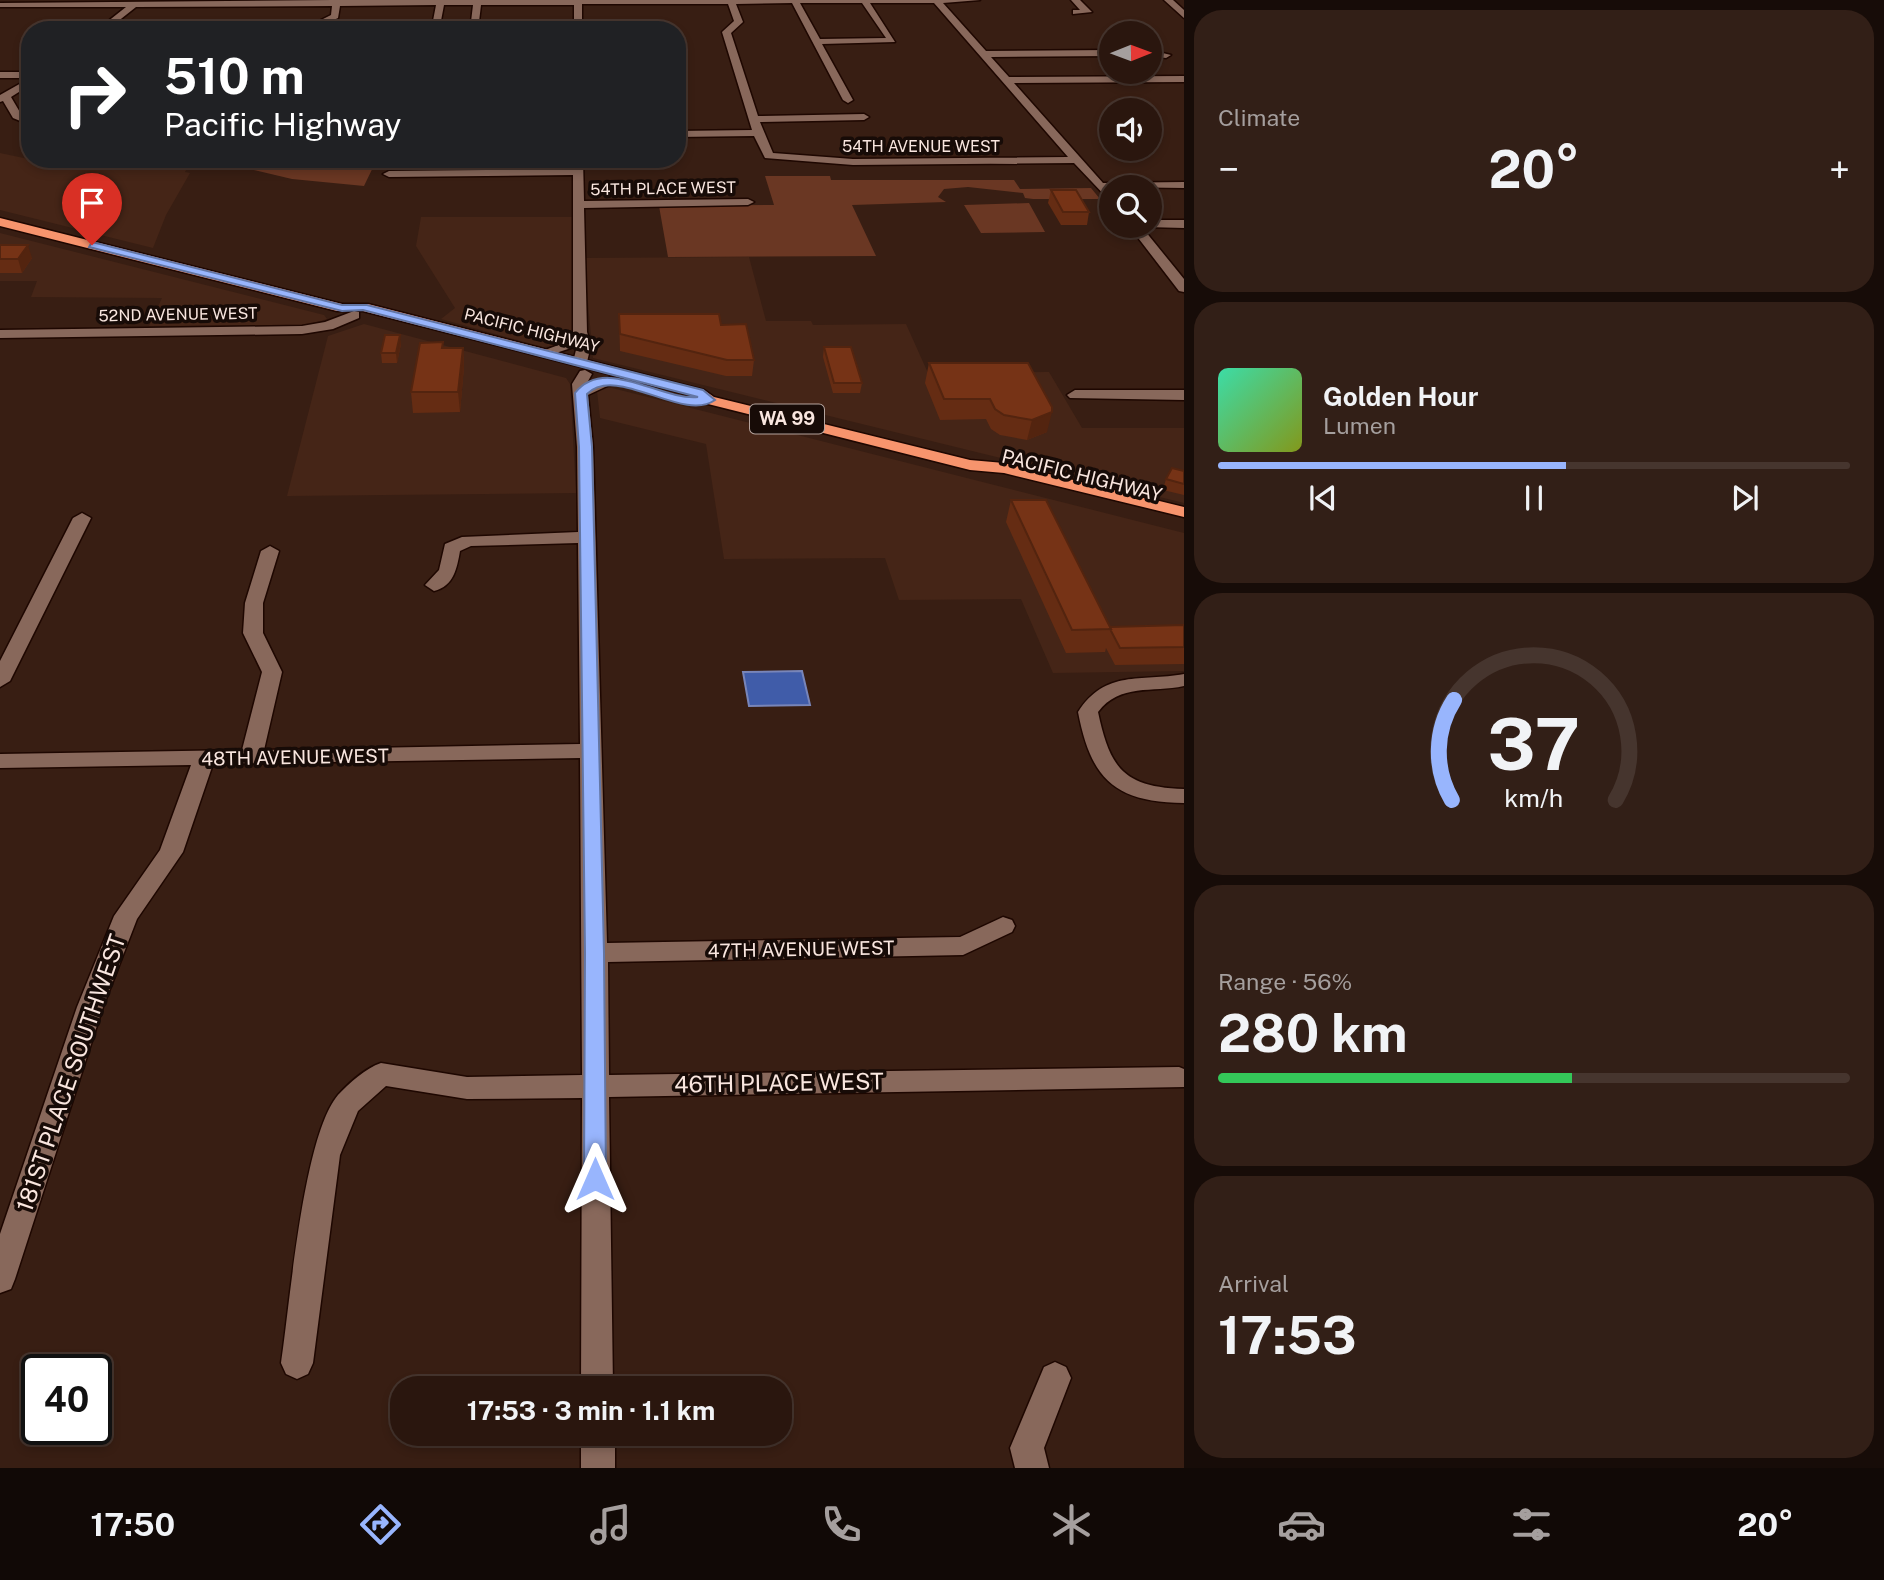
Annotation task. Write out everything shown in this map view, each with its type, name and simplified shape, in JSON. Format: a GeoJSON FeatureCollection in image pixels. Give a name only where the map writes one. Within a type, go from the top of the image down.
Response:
{"type":"FeatureCollection","features":[{"type":"Feature","properties":{"kind":"highway","name":"PACIFIC HIGHWAY"},"geometry":{"type":"LineString","coordinates":[[0,222],[495,351],[641,378],[699,393],[709,400]]}},
{"type":"Feature","properties":{"kind":"highway","name":"PACIFIC HIGHWAY"},"geometry":{"type":"LineString","coordinates":[[348,312],[394,315],[544,353],[611,381],[692,401],[709,400],[970,465],[1028,484],[1184,523]]}},
{"type":"Feature","properties":{"kind":"highway","name":"PACIFIC HIGHWAY"},"geometry":{"type":"LineString","coordinates":[[970,465],[1004,468],[1184,512]]}},
{"type":"Feature","properties":{"kind":"highway"},"geometry":{"type":"LineString","coordinates":[[1028,484],[1047,484],[1094,495],[1118,496]]}},
{"type":"Feature","properties":{"kind":"street"},"geometry":{"type":"LineString","coordinates":[[794,0],[848,100]]}},
{"type":"Feature","properties":{"kind":"street"},"geometry":{"type":"LineString","coordinates":[[816,43],[890,41],[892,37],[864,0]]}},
{"type":"Feature","properties":{"kind":"street"},"geometry":{"type":"LineString","coordinates":[[936,0],[1099,185]]}},
{"type":"Feature","properties":{"kind":"street"},"geometry":{"type":"LineString","coordinates":[[0,5],[32,2],[132,5],[976,0]]}},
{"type":"Feature","properties":{"kind":"street"},"geometry":{"type":"LineString","coordinates":[[1075,0],[1088,12],[1076,12]]}},
{"type":"Feature","properties":{"kind":"street"},"geometry":{"type":"LineString","coordinates":[[1168,0],[1184,15]]}},
{"type":"Feature","properties":{"kind":"street"},"geometry":{"type":"LineString","coordinates":[[578,1],[578,21]]}},
{"type":"Feature","properties":{"kind":"street"},"geometry":{"type":"LineString","coordinates":[[328,21],[340,16],[336,2]]}},
{"type":"Feature","properties":{"kind":"street"},"geometry":{"type":"LineString","coordinates":[[686,134],[758,133],[726,32],[739,22],[731,2]]}},
{"type":"Feature","properties":{"kind":"street"},"geometry":{"type":"LineString","coordinates":[[475,21],[477,3]]}},
{"type":"Feature","properties":{"kind":"street"},"geometry":{"type":"LineString","coordinates":[[437,21],[440,4]]}},
{"type":"Feature","properties":{"kind":"street"},"geometry":{"type":"LineString","coordinates":[[112,21],[132,5]]}},
{"type":"Feature","properties":{"kind":"street"},"geometry":{"type":"LineString","coordinates":[[986,54],[1099,53]]}},
{"type":"Feature","properties":{"kind":"street"},"geometry":{"type":"LineString","coordinates":[[1162,54],[1166,55]]}},
{"type":"Feature","properties":{"kind":"street"},"geometry":{"type":"LineString","coordinates":[[0,75],[21,75]]}},
{"type":"Feature","properties":{"kind":"street"},"geometry":{"type":"LineString","coordinates":[[1009,80],[1184,79]]}},
{"type":"Feature","properties":{"kind":"street"},"geometry":{"type":"LineString","coordinates":[[21,87],[3,98],[21,118]]}},
{"type":"Feature","properties":{"kind":"street"},"geometry":{"type":"LineString","coordinates":[[754,119],[864,117]]}},
{"type":"Feature","properties":{"kind":"street","name":"54TH AVENUE WEST"},"geometry":{"type":"LineString","coordinates":[[758,133],[766,153],[783,159],[853,162],[1079,160]]}},
{"type":"Feature","properties":{"kind":"street","name":"54TH PLACE WEST"},"geometry":{"type":"LineString","coordinates":[[390,174],[531,168]]}},
{"type":"Feature","properties":{"kind":"street"},"geometry":{"type":"LineString","coordinates":[[578,168],[580,334],[584,345],[579,382],[585,420],[589,751],[595,953],[597,1376]]}},
{"type":"Feature","properties":{"kind":"street"},"geometry":{"type":"LineString","coordinates":[[1162,185],[1184,185]]}},
{"type":"Feature","properties":{"kind":"street","name":"54TH PLACE WEST"},"geometry":{"type":"LineString","coordinates":[[578,205],[748,202]]}},
{"type":"Feature","properties":{"kind":"street"},"geometry":{"type":"LineString","coordinates":[[1162,225],[1184,225]]}},
{"type":"Feature","properties":{"kind":"street"},"geometry":{"type":"LineString","coordinates":[[1144,238],[1184,288]]}},
{"type":"Feature","properties":{"kind":"street","name":"52ND AVENUE WEST"},"geometry":{"type":"LineString","coordinates":[[0,334],[302,330],[328,326],[348,312]]}},
{"type":"Feature","properties":{"kind":"street"},"geometry":{"type":"LineString","coordinates":[[544,353],[569,346],[580,334]]}},
{"type":"Feature","properties":{"kind":"street"},"geometry":{"type":"LineString","coordinates":[[581,393],[586,388],[611,381]]}},
{"type":"Feature","properties":{"kind":"street"},"geometry":{"type":"LineString","coordinates":[[1075,395],[1184,395]]}},
{"type":"Feature","properties":{"kind":"street"},"geometry":{"type":"LineString","coordinates":[[0,681],[82,518]]}},
{"type":"Feature","properties":{"kind":"street"},"geometry":{"type":"LineString","coordinates":[[434,585],[448,572],[451,548],[468,541],[587,537]]}},
{"type":"Feature","properties":{"kind":"street"},"geometry":{"type":"LineString","coordinates":[[251,758],[272,673],[253,633],[254,603],[270,551]]}},
{"type":"Feature","properties":{"kind":"street"},"geometry":{"type":"LineString","coordinates":[[1184,680],[1126,684],[1099,694],[1088,712],[1095,742],[1110,774],[1136,788],[1163,796],[1184,796]]}},
{"type":"Feature","properties":{"kind":"street","name":"48TH AVENUE WEST"},"geometry":{"type":"LineString","coordinates":[[0,761],[589,751]]}},
{"type":"Feature","properties":{"kind":"street","name":"181ST PLACE SOUTHWEST"},"geometry":{"type":"LineString","coordinates":[[0,1279],[90,1007],[126,916],[171,852],[204,758]]}},
{"type":"Feature","properties":{"kind":"street","name":"47TH AVENUE WEST"},"geometry":{"type":"LineString","coordinates":[[595,953],[963,946],[1003,926]]}},
{"type":"Feature","properties":{"kind":"street","name":"46TH PLACE WEST"},"geometry":{"type":"LineString","coordinates":[[297,1363],[326,1155],[347,1104],[382,1074],[467,1088],[1179,1079]]}},
{"type":"Feature","properties":{"kind":"street"},"geometry":{"type":"LineString","coordinates":[[1032,1468],[1027,1448],[1055,1378]]}},
{"type":"Feature","properties":{"kind":"street"},"geometry":{"type":"LineString","coordinates":[[598,1446],[598,1468]]}},
{"type":"Feature","properties":{"kind":"shaded area"},"geometry":{"type":"Polygon","coordinates":[[[0,153],[21,157],[21,168],[187,168],[185,172],[190,173],[166,215],[153,248],[0,210],[0,153]]]}},
{"type":"Feature","properties":{"kind":"shaded area"},"geometry":{"type":"Polygon","coordinates":[[[245,168],[373,168],[364,186],[292,179],[245,168]]]}},
{"type":"Feature","properties":{"kind":"shaded area"},"geometry":{"type":"Polygon","coordinates":[[[765,176],[830,176],[831,180],[1014,180],[1020,189],[1091,188],[1099,198],[1033,199],[1025,198],[1023,193],[968,187],[944,189],[938,197],[946,202],[852,205],[876,256],[668,257],[659,206],[774,205],[765,176]]]}},
{"type":"Feature","properties":{"kind":"shaded area"},"geometry":{"type":"Polygon","coordinates":[[[1029,203],[1045,232],[981,233],[964,205],[1029,203]]]}},
{"type":"Feature","properties":{"kind":"shaded area"},"geometry":{"type":"Polygon","coordinates":[[[421,217],[572,217],[573,332],[570,340],[562,345],[543,347],[441,319],[455,308],[416,246],[421,217]]]}},
{"type":"Feature","properties":{"kind":"shaded area"},"geometry":{"type":"Polygon","coordinates":[[[0,233],[324,315],[327,319],[306,325],[149,326],[162,298],[31,297],[37,281],[0,281],[0,233]]]}},
{"type":"Feature","properties":{"kind":"shaded area"},"geometry":{"type":"Polygon","coordinates":[[[749,257],[766,321],[811,321],[813,325],[906,324],[928,373],[1049,372],[1082,428],[1184,428],[1184,503],[593,358],[584,258],[749,257]]]}},
{"type":"Feature","properties":{"kind":"shaded area"},"geometry":{"type":"Polygon","coordinates":[[[364,324],[566,378],[570,384],[576,493],[287,496],[328,336],[364,324]]]}},
{"type":"Feature","properties":{"kind":"shaded area"},"geometry":{"type":"Polygon","coordinates":[[[600,388],[612,388],[1184,533],[1184,671],[1053,673],[1021,599],[899,600],[885,558],[724,559],[706,444],[600,418],[597,391],[600,388]]]}},
{"type":"Feature","properties":{"kind":"water"},"geometry":{"type":"Polygon","coordinates":[[[802,671],[810,705],[749,706],[743,672],[802,671]]]}},
{"type":"Feature","properties":{"kind":"building"},"geometry":{"type":"Polygon","coordinates":[[[1051,190],[1076,190],[1089,212],[1063,212],[1051,190]]]}},
{"type":"Feature","properties":{"kind":"building"},"geometry":{"type":"Polygon","coordinates":[[[0,245],[28,245],[18,259],[0,259],[0,245]]]}},
{"type":"Feature","properties":{"kind":"building"},"geometry":{"type":"Polygon","coordinates":[[[619,314],[719,314],[721,325],[746,324],[754,360],[727,360],[620,334],[619,314]]]}},
{"type":"Feature","properties":{"kind":"building"},"geometry":{"type":"Polygon","coordinates":[[[385,335],[400,335],[396,353],[381,353],[385,335]]]}},
{"type":"Feature","properties":{"kind":"building"},"geometry":{"type":"Polygon","coordinates":[[[443,342],[442,348],[463,348],[458,392],[411,392],[420,343],[443,342]]]}},
{"type":"Feature","properties":{"kind":"building"},"geometry":{"type":"Polygon","coordinates":[[[824,347],[851,347],[862,383],[834,383],[824,347]]]}},
{"type":"Feature","properties":{"kind":"building"},"geometry":{"type":"Polygon","coordinates":[[[929,363],[1028,363],[1052,407],[1052,412],[1032,420],[1004,415],[995,409],[990,399],[944,399],[929,363]]]}},
{"type":"Feature","properties":{"kind":"building"},"geometry":{"type":"Polygon","coordinates":[[[1172,468],[1184,471],[1184,484],[1166,479],[1172,468]]]}},
{"type":"Feature","properties":{"kind":"building"},"geometry":{"type":"Polygon","coordinates":[[[1011,500],[1046,500],[1111,629],[1072,630],[1011,500]]]}},
{"type":"Feature","properties":{"kind":"building"},"geometry":{"type":"Polygon","coordinates":[[[1184,625],[1184,647],[1120,648],[1110,629],[1110,627],[1184,625]]]}},
{"type":"Feature","properties":{"kind":"route"},"geometry":{"type":"LineString","coordinates":[[92,245],[342,308],[363,307],[699,393],[709,400],[692,401],[611,381],[586,388],[581,393],[586,447],[589,751],[595,953],[595,1179]]}}]}
